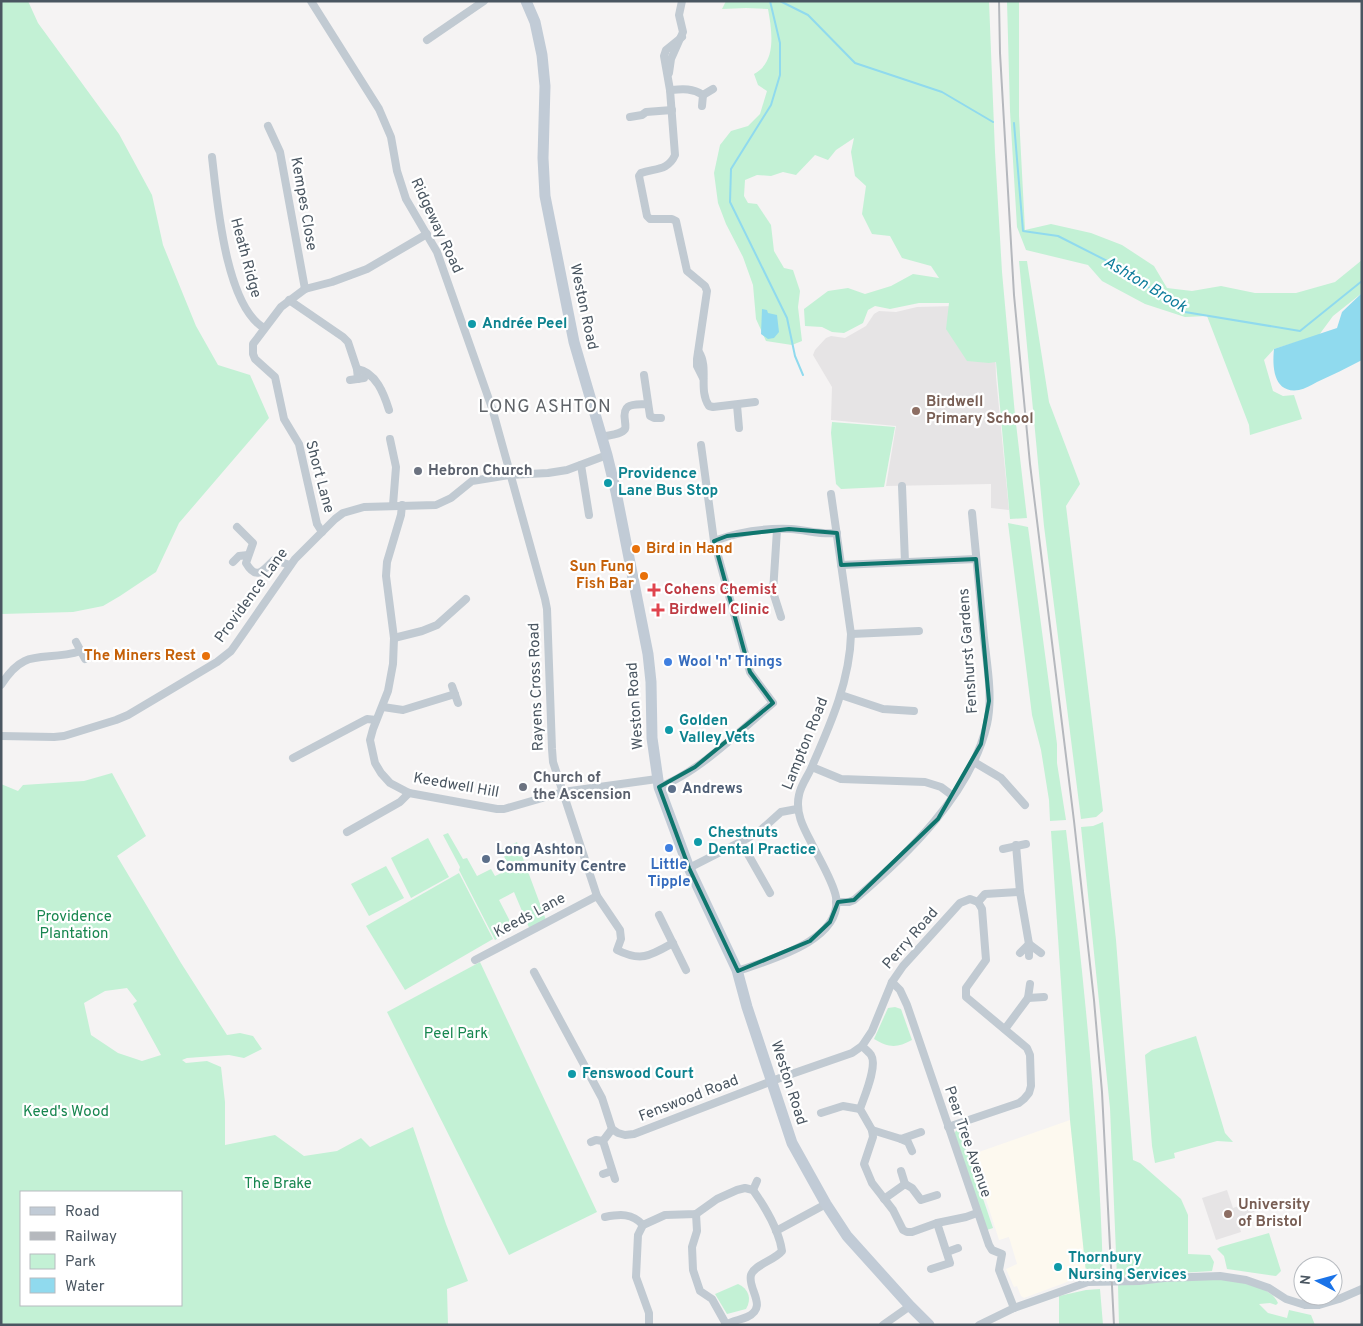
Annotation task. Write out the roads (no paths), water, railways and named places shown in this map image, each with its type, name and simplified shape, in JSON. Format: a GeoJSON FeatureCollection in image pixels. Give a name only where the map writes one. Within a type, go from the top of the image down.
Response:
{"type":"FeatureCollection","features":[{"type":"Feature","properties":{"kind":"street","name":"Ridgeway Road"},"geometry":{"type":"LineString","coordinates":[[311,1],[379,109],[391,137],[397,171],[406,198],[436,252],[488,398],[510,475]]}},
{"type":"Feature","properties":{"kind":"street"},"geometry":{"type":"LineString","coordinates":[[427,40],[484,1]]}},
{"type":"Feature","properties":{"kind":"street","name":"Weston Road"},"geometry":{"type":"LineString","coordinates":[[526,1],[535,22],[542,55],[545,86],[543,158],[545,196],[574,342],[607,455],[648,654],[651,682],[652,738],[658,783],[689,868],[738,971],[747,1007],[792,1143],[826,1204],[847,1236],[929,1325]]}},
{"type":"Feature","properties":{"kind":"street"},"geometry":{"type":"LineString","coordinates":[[682,1],[679,15],[683,32],[682,37],[666,50],[664,56],[670,90],[675,155],[672,162],[666,167],[641,173],[639,176],[647,216],[650,219],[672,218],[676,221],[687,272],[705,286],[707,291],[697,366],[703,378],[706,402],[713,408],[755,402]]}},
{"type":"Feature","properties":{"kind":"street"},"geometry":{"type":"LineString","coordinates":[[703,95],[713,89]]}},
{"type":"Feature","properties":{"kind":"street"},"geometry":{"type":"LineString","coordinates":[[670,90],[695,90],[703,95]]}},
{"type":"Feature","properties":{"kind":"street"},"geometry":{"type":"LineString","coordinates":[[702,106],[703,95]]}},
{"type":"Feature","properties":{"kind":"street"},"geometry":{"type":"LineString","coordinates":[[630,117],[642,115],[646,112],[672,110]]}},
{"type":"Feature","properties":{"kind":"street","name":"Kempes Close"},"geometry":{"type":"LineString","coordinates":[[268,126],[280,152],[305,288]]}},
{"type":"Feature","properties":{"kind":"street","name":"Heath Ridge"},"geometry":{"type":"LineString","coordinates":[[212,157],[221,235],[241,302],[250,316],[264,328]]}},
{"type":"Feature","properties":{"kind":"street"},"geometry":{"type":"LineString","coordinates":[[305,288],[332,282],[368,269],[427,234]]}},
{"type":"Feature","properties":{"kind":"street","name":"Short Lane"},"geometry":{"type":"LineString","coordinates":[[305,288],[289,300],[264,328],[253,344],[253,354],[255,359],[275,377],[286,424],[302,452],[317,524],[322,532]]}},
{"type":"Feature","properties":{"kind":"street"},"geometry":{"type":"LineString","coordinates":[[289,300],[348,342],[357,369],[357,379]]}},
{"type":"Feature","properties":{"kind":"street"},"geometry":{"type":"LineString","coordinates":[[357,369],[370,374],[378,384],[389,399],[389,410]]}},
{"type":"Feature","properties":{"kind":"street"},"geometry":{"type":"LineString","coordinates":[[644,375],[650,416],[661,418]]}},
{"type":"Feature","properties":{"kind":"street"},"geometry":{"type":"LineString","coordinates":[[602,437],[624,430],[626,427],[624,412],[626,408],[648,404]]}},
{"type":"Feature","properties":{"kind":"street"},"geometry":{"type":"LineString","coordinates":[[737,405],[739,428]]}},
{"type":"Feature","properties":{"kind":"street"},"geometry":{"type":"LineString","coordinates":[[390,439],[396,467],[393,505]]}},
{"type":"Feature","properties":{"kind":"street"},"geometry":{"type":"LineString","coordinates":[[701,445],[714,541],[739,533],[789,529],[824,534],[837,533]]}},
{"type":"Feature","properties":{"kind":"street","name":"Providence Lane"},"geometry":{"type":"LineString","coordinates":[[1,736],[64,736],[96,727],[128,715],[217,662],[231,651],[295,558],[342,513],[364,507],[436,504],[451,498],[472,481],[510,475],[567,470],[607,455]]}},
{"type":"Feature","properties":{"kind":"street"},"geometry":{"type":"LineString","coordinates":[[581,465],[589,514]]}},
{"type":"Feature","properties":{"kind":"street","name":"Rayens Cross Road"},"geometry":{"type":"LineString","coordinates":[[510,475],[548,609],[553,762],[597,896],[620,930],[620,939],[613,947],[633,956],[641,957],[650,955],[673,943]]}},
{"type":"Feature","properties":{"kind":"street"},"geometry":{"type":"LineString","coordinates":[[902,486],[905,562]]}},
{"type":"Feature","properties":{"kind":"street","name":"Lampton Road"},"geometry":{"type":"LineString","coordinates":[[831,494],[851,634],[850,655],[841,695],[812,767],[804,781],[799,795],[798,809],[801,822],[835,891],[836,902]]}},
{"type":"Feature","properties":{"kind":"street","name":"Keedwell Hill"},"geometry":{"type":"LineString","coordinates":[[402,505],[402,515],[387,562],[386,576],[394,638],[391,681],[370,740],[375,763],[390,783],[409,793],[497,809],[504,809],[563,792],[658,783],[680,778],[773,703],[750,672],[714,541]]}},
{"type":"Feature","properties":{"kind":"street","name":"Fenshurst Gardens"},"geometry":{"type":"LineString","coordinates":[[836,902],[849,902],[866,890],[938,819],[974,762],[981,744],[987,723],[988,701],[972,513]]}},
{"type":"Feature","properties":{"kind":"street"},"geometry":{"type":"LineString","coordinates":[[238,527],[253,544],[246,563],[255,572],[264,571],[274,560],[290,565]]}},
{"type":"Feature","properties":{"kind":"street"},"geometry":{"type":"LineString","coordinates":[[776,530],[773,592],[781,617]]}},
{"type":"Feature","properties":{"kind":"street"},"geometry":{"type":"LineString","coordinates":[[239,542],[246,535]]}},
{"type":"Feature","properties":{"kind":"street"},"geometry":{"type":"LineString","coordinates":[[233,562],[239,556],[248,555]]}},
{"type":"Feature","properties":{"kind":"street"},"geometry":{"type":"LineString","coordinates":[[841,565],[976,559]]}},
{"type":"Feature","properties":{"kind":"street"},"geometry":{"type":"LineString","coordinates":[[394,638],[428,630],[444,620],[456,602],[466,599]]}},
{"type":"Feature","properties":{"kind":"street"},"geometry":{"type":"LineString","coordinates":[[851,634],[919,631]]}},
{"type":"Feature","properties":{"kind":"street"},"geometry":{"type":"LineString","coordinates":[[76,642],[85,659]]}},
{"type":"Feature","properties":{"kind":"street"},"geometry":{"type":"LineString","coordinates":[[1,685],[9,672],[22,661],[29,658],[71,654],[80,650]]}},
{"type":"Feature","properties":{"kind":"street"},"geometry":{"type":"LineString","coordinates":[[452,686],[458,703]]}},
{"type":"Feature","properties":{"kind":"street"},"geometry":{"type":"LineString","coordinates":[[383,707],[403,710],[455,694]]}},
{"type":"Feature","properties":{"kind":"street"},"geometry":{"type":"LineString","coordinates":[[841,695],[883,709],[914,711]]}},
{"type":"Feature","properties":{"kind":"street"},"geometry":{"type":"LineString","coordinates":[[293,758],[301,749],[367,719],[376,720]]}},
{"type":"Feature","properties":{"kind":"street"},"geometry":{"type":"LineString","coordinates":[[974,762],[1002,778],[1024,805]]}},
{"type":"Feature","properties":{"kind":"street"},"geometry":{"type":"LineString","coordinates":[[812,767],[841,779],[925,782],[941,787],[953,796]]}},
{"type":"Feature","properties":{"kind":"street"},"geometry":{"type":"LineString","coordinates":[[347,832],[400,802],[409,793]]}},
{"type":"Feature","properties":{"kind":"street"},"geometry":{"type":"LineString","coordinates":[[689,868],[741,842],[762,829],[781,812],[798,809]]}},
{"type":"Feature","properties":{"kind":"street"},"geometry":{"type":"LineString","coordinates":[[741,842],[770,893]]}},
{"type":"Feature","properties":{"kind":"street"},"geometry":{"type":"LineString","coordinates":[[1004,849],[1026,844]]}},
{"type":"Feature","properties":{"kind":"street"},"geometry":{"type":"LineString","coordinates":[[1016,845],[1029,956]]}},
{"type":"Feature","properties":{"kind":"street","name":"Perry Road"},"geometry":{"type":"LineString","coordinates":[[862,1046],[872,1032],[892,982],[903,966],[960,903],[970,899],[978,902],[986,894],[1020,892]]}},
{"type":"Feature","properties":{"kind":"street","name":"Keeds Lane"},"geometry":{"type":"LineString","coordinates":[[475,960],[597,896]]}},
{"type":"Feature","properties":{"kind":"street"},"geometry":{"type":"LineString","coordinates":[[738,971],[792,951],[810,941],[830,922],[836,909],[836,902]]}},
{"type":"Feature","properties":{"kind":"street"},"geometry":{"type":"LineString","coordinates":[[948,1127],[1019,1103],[1029,1093],[1031,1086],[1030,1055],[1027,1048],[967,999],[965,994],[966,988],[986,960],[982,909],[978,902]]}},
{"type":"Feature","properties":{"kind":"street"},"geometry":{"type":"LineString","coordinates":[[659,914],[686,970]]}},
{"type":"Feature","properties":{"kind":"street"},"geometry":{"type":"LineString","coordinates":[[1020,953],[1029,944]]}},
{"type":"Feature","properties":{"kind":"street"},"geometry":{"type":"LineString","coordinates":[[1029,944],[1041,953]]}},
{"type":"Feature","properties":{"kind":"street"},"geometry":{"type":"LineString","coordinates":[[534,972],[602,1098],[612,1129],[603,1141]]}},
{"type":"Feature","properties":{"kind":"street","name":"Pear Tree Avenue"},"geometry":{"type":"LineString","coordinates":[[892,982],[900,990],[907,1005],[989,1245],[992,1250],[1002,1254],[999,1270],[1014,1308]]}},
{"type":"Feature","properties":{"kind":"street"},"geometry":{"type":"LineString","coordinates":[[1005,1030],[1028,998],[1030,984]]}},
{"type":"Feature","properties":{"kind":"street"},"geometry":{"type":"LineString","coordinates":[[1028,998],[1044,997]]}},
{"type":"Feature","properties":{"kind":"street"},"geometry":{"type":"LineString","coordinates":[[771,1081],[852,1053],[862,1046],[871,1054],[873,1060],[872,1074],[860,1109],[872,1130],[873,1137],[864,1164],[872,1183],[893,1210],[902,1230],[907,1232],[977,1213]]}},
{"type":"Feature","properties":{"kind":"street","name":"Fenswood Road"},"geometry":{"type":"LineString","coordinates":[[612,1129],[618,1134],[637,1133],[771,1081]]}},
{"type":"Feature","properties":{"kind":"street"},"geometry":{"type":"LineString","coordinates":[[821,1113],[843,1106],[860,1109]]}},
{"type":"Feature","properties":{"kind":"street"},"geometry":{"type":"LineString","coordinates":[[872,1130],[908,1142],[912,1151]]}},
{"type":"Feature","properties":{"kind":"street"},"geometry":{"type":"LineString","coordinates":[[902,1139],[921,1132]]}},
{"type":"Feature","properties":{"kind":"street"},"geometry":{"type":"LineString","coordinates":[[590,1142],[596,1140],[603,1141]]}},
{"type":"Feature","properties":{"kind":"street"},"geometry":{"type":"LineString","coordinates":[[603,1141],[615,1179]]}},
{"type":"Feature","properties":{"kind":"street"},"geometry":{"type":"LineString","coordinates":[[602,1174],[612,1171]]}},
{"type":"Feature","properties":{"kind":"street"},"geometry":{"type":"LineString","coordinates":[[902,1171],[905,1184],[912,1188],[921,1200],[937,1195]]}},
{"type":"Feature","properties":{"kind":"street"},"geometry":{"type":"LineString","coordinates":[[753,1190],[757,1181]]}},
{"type":"Feature","properties":{"kind":"street"},"geometry":{"type":"LineString","coordinates":[[884,1199],[905,1184]]}},
{"type":"Feature","properties":{"kind":"street"},"geometry":{"type":"LineString","coordinates":[[648,1325],[649,1313],[636,1277],[638,1235],[643,1225],[665,1215],[696,1214],[717,1199],[745,1188],[753,1190],[776,1230],[782,1251],[778,1256],[754,1269],[751,1275],[751,1282],[757,1302],[756,1309],[747,1317],[726,1324],[712,1299],[700,1291],[693,1270],[692,1247],[697,1231],[696,1214]]}},
{"type":"Feature","properties":{"kind":"street"},"geometry":{"type":"LineString","coordinates":[[776,1230],[826,1204]]}},
{"type":"Feature","properties":{"kind":"street"},"geometry":{"type":"LineString","coordinates":[[605,1217],[618,1214],[626,1215],[637,1219],[643,1225]]}},
{"type":"Feature","properties":{"kind":"street"},"geometry":{"type":"LineString","coordinates":[[931,1269],[950,1263],[937,1223]]}},
{"type":"Feature","properties":{"kind":"street"},"geometry":{"type":"LineString","coordinates":[[947,1252],[958,1248]]}},
{"type":"Feature","properties":{"kind":"street"},"geometry":{"type":"LineString","coordinates":[[979,1325],[1014,1308],[1088,1282],[1132,1282],[1220,1276],[1246,1280],[1269,1288],[1286,1299],[1304,1305],[1319,1305],[1339,1299],[1362,1288]]}},
{"type":"Feature","properties":{"kind":"street"},"geometry":{"type":"LineString","coordinates":[[883,1325],[910,1306]]}},
{"type":"Feature","properties":{"kind":"water"},"geometry":{"type":"Polygon","coordinates":[[[1362,293],[1362,360],[1304,389],[1291,390],[1284,388],[1276,378],[1274,371],[1274,349],[1337,328],[1342,312],[1362,293]]]}},
{"type":"Feature","properties":{"kind":"water"},"geometry":{"type":"Polygon","coordinates":[[[762,309],[777,315],[779,332],[774,338],[768,339],[761,334],[762,309]]]}},
{"type":"Feature","properties":{"kind":"waterway"},"geometry":{"type":"LineString","coordinates":[[770,1],[780,43],[780,75],[771,105],[731,169],[730,202],[787,318],[795,356],[803,375]]}},
{"type":"Feature","properties":{"kind":"waterway","name":"Ashton Brook"},"geometry":{"type":"LineString","coordinates":[[780,1],[808,15],[855,63],[942,92],[993,122]]}},
{"type":"Feature","properties":{"kind":"waterway","name":"Ashton Brook"},"geometry":{"type":"LineString","coordinates":[[1014,123],[1023,231],[1058,236],[1119,267],[1185,312],[1300,331],[1362,281]]}},
{"type":"Feature","properties":{"kind":"railway"},"geometry":{"type":"LineString","coordinates":[[999,1],[1000,53],[1014,295],[1030,464],[1094,1000],[1102,1092],[1114,1325]]}},
{"type":"Feature","properties":{"kind":"place","name":"Andrée Peel"},"geometry":{"type":"Point","coordinates":[472,324]}},
{"type":"Feature","properties":{"kind":"place","name":"Birdwell Primary School"},"geometry":{"type":"Point","coordinates":[916,411]}},
{"type":"Feature","properties":{"kind":"place","name":"Hebron Church"},"geometry":{"type":"Point","coordinates":[418,471]}},
{"type":"Feature","properties":{"kind":"place","name":"Providence Lane Bus Stop"},"geometry":{"type":"Point","coordinates":[608,483]}},
{"type":"Feature","properties":{"kind":"place","name":"Bird in Hand"},"geometry":{"type":"Point","coordinates":[636,549]}},
{"type":"Feature","properties":{"kind":"place","name":"Sun Fung Fish Bar"},"geometry":{"type":"Point","coordinates":[644,576]}},
{"type":"Feature","properties":{"kind":"place","name":"Cohens Chemist"},"geometry":{"type":"Point","coordinates":[654,590]}},
{"type":"Feature","properties":{"kind":"place","name":"Birdwell Clinic"},"geometry":{"type":"Point","coordinates":[658,610]}},
{"type":"Feature","properties":{"kind":"place","name":"The Miners Rest"},"geometry":{"type":"Point","coordinates":[206,656]}},
{"type":"Feature","properties":{"kind":"place","name":"Wool 'n' Things"},"geometry":{"type":"Point","coordinates":[668,662]}},
{"type":"Feature","properties":{"kind":"place","name":"Golden Valley Vets"},"geometry":{"type":"Point","coordinates":[669,730]}},
{"type":"Feature","properties":{"kind":"place","name":"Church of the Ascension"},"geometry":{"type":"Point","coordinates":[523,787]}},
{"type":"Feature","properties":{"kind":"place","name":"Andrews"},"geometry":{"type":"Point","coordinates":[672,789]}},
{"type":"Feature","properties":{"kind":"place","name":"Chestnuts Dental Practice"},"geometry":{"type":"Point","coordinates":[698,842]}},
{"type":"Feature","properties":{"kind":"place","name":"Little Tipple"},"geometry":{"type":"Point","coordinates":[669,848]}},
{"type":"Feature","properties":{"kind":"place","name":"Long Ashton Community Centre"},"geometry":{"type":"Point","coordinates":[486,859]}},
{"type":"Feature","properties":{"kind":"place","name":"Fenswood Court"},"geometry":{"type":"Point","coordinates":[572,1074]}},
{"type":"Feature","properties":{"kind":"place","name":"University of Bristol"},"geometry":{"type":"Point","coordinates":[1228,1214]}},
{"type":"Feature","properties":{"kind":"place","name":"Thornbury Nursing Services"},"geometry":{"type":"Point","coordinates":[1058,1267]}},
{"type":"Feature","properties":{"kind":"district","name":"LONG ASHTON"},"geometry":{"type":"Point","coordinates":[545,407]}},
{"type":"Feature","properties":{"kind":"park label","name":"Providence Plantation"},"geometry":{"type":"Point","coordinates":[74,926]}},
{"type":"Feature","properties":{"kind":"park label","name":"Peel Park"},"geometry":{"type":"Point","coordinates":[456,1034]}},
{"type":"Feature","properties":{"kind":"park label","name":"Keed's Wood"},"geometry":{"type":"Point","coordinates":[66,1112]}},
{"type":"Feature","properties":{"kind":"park label","name":"The Brake"},"geometry":{"type":"Point","coordinates":[278,1184]}}]}
